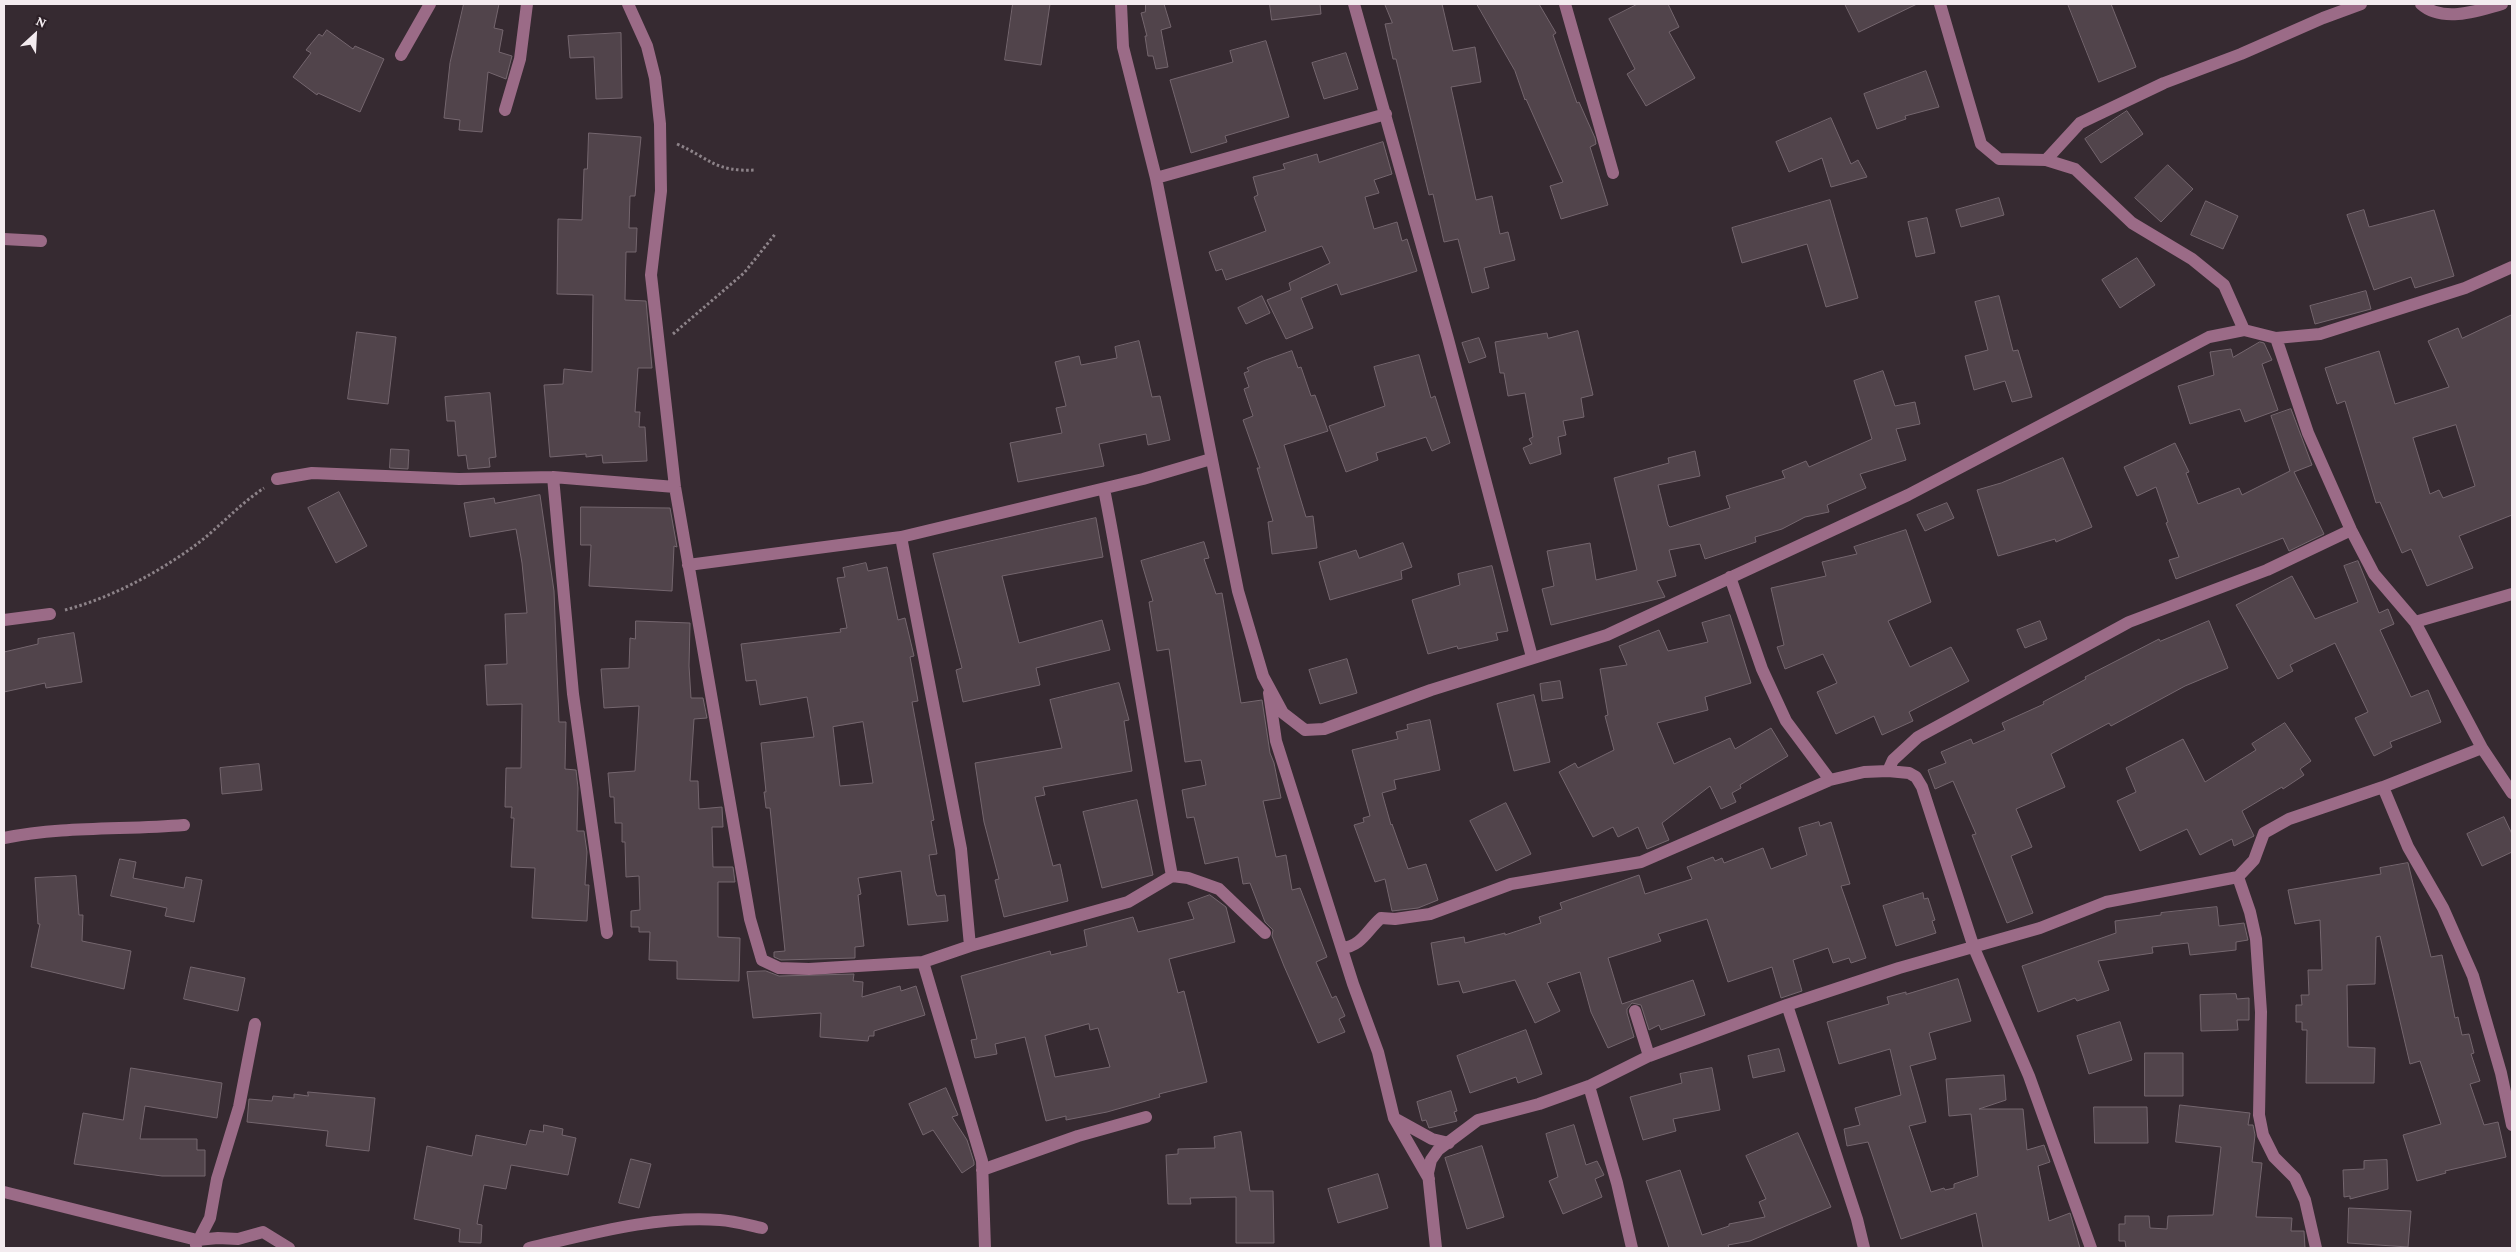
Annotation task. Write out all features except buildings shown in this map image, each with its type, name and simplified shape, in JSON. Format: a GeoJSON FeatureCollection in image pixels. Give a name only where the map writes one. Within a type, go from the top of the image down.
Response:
{"type":"FeatureCollection","features":[{"type":"Feature","properties":{"kind":"street"},"geometry":{"type":"LineString","coordinates":[[401,55],[430,4]]}},
{"type":"Feature","properties":{"kind":"street"},"geometry":{"type":"LineString","coordinates":[[505,110],[520,59],[527,4]]}},
{"type":"Feature","properties":{"kind":"street"},"geometry":{"type":"LineString","coordinates":[[628,4],[647,46],[655,78],[660,136],[660,192],[651,275],[674,487],[750,920],[762,960],[779,968],[809,969],[923,962],[970,946],[1128,902],[1172,876],[1188,878],[1219,889],[1265,933]]}},
{"type":"Feature","properties":{"kind":"street"},"geometry":{"type":"LineString","coordinates":[[1121,4],[1123,47],[1156,178],[1238,591],[1262,676],[1283,712],[1305,730],[1324,730],[1532,657],[1607,635],[1908,495],[2209,337],[2244,330],[2276,338],[2320,334],[2466,288],[2512,268]]}},
{"type":"Feature","properties":{"kind":"street"},"geometry":{"type":"LineString","coordinates":[[1354,4],[1386,114],[1532,657]]}},
{"type":"Feature","properties":{"kind":"street"},"geometry":{"type":"LineString","coordinates":[[1565,4],[1613,173]]}},
{"type":"Feature","properties":{"kind":"street"},"geometry":{"type":"LineString","coordinates":[[1940,4],[1981,144],[1999,159],[2046,160],[2075,169],[2132,223],[2192,259],[2224,285],[2244,330]]}},
{"type":"Feature","properties":{"kind":"street"},"geometry":{"type":"LineString","coordinates":[[2046,160],[2080,123],[2164,83],[2241,54],[2323,18],[2361,4]]}},
{"type":"Feature","properties":{"kind":"street"},"geometry":{"type":"LineString","coordinates":[[2421,4],[2428,11],[2468,14],[2502,4]]}},
{"type":"Feature","properties":{"kind":"street"},"geometry":{"type":"LineString","coordinates":[[1156,178],[1386,114]]}},
{"type":"Feature","properties":{"kind":"street"},"geometry":{"type":"LineString","coordinates":[[4,239],[41,241]]}},
{"type":"Feature","properties":{"kind":"street"},"geometry":{"type":"LineString","coordinates":[[2276,338],[2308,433],[2351,530],[2374,574],[2415,622],[2482,748],[2512,793]]}},
{"type":"Feature","properties":{"kind":"street"},"geometry":{"type":"LineString","coordinates":[[688,565],[901,537],[1104,489],[1211,459]]}},
{"type":"Feature","properties":{"kind":"street"},"geometry":{"type":"LineString","coordinates":[[277,479],[312,473],[459,479],[553,477],[674,487]]}},
{"type":"Feature","properties":{"kind":"street"},"geometry":{"type":"LineString","coordinates":[[553,477],[573,694],[607,933]]}},
{"type":"Feature","properties":{"kind":"street"},"geometry":{"type":"LineString","coordinates":[[1104,489],[1121,572],[1143,720],[1172,876]]}},
{"type":"Feature","properties":{"kind":"street"},"geometry":{"type":"LineString","coordinates":[[1888,771],[1893,760],[1918,737],[2129,622],[2267,570],[2351,530]]}},
{"type":"Feature","properties":{"kind":"street"},"geometry":{"type":"LineString","coordinates":[[901,537],[961,849],[970,946]]}},
{"type":"Feature","properties":{"kind":"street"},"geometry":{"type":"LineString","coordinates":[[1730,577],[1762,668],[1786,721],[1830,780]]}},
{"type":"Feature","properties":{"kind":"street"},"geometry":{"type":"LineString","coordinates":[[2415,622],[2512,594]]}},
{"type":"Feature","properties":{"kind":"street"},"geometry":{"type":"LineString","coordinates":[[4,620],[50,614]]}},
{"type":"Feature","properties":{"kind":"street"},"geometry":{"type":"LineString","coordinates":[[1267,684],[1276,741],[1342,948],[1378,1052],[1394,1118],[1429,1179]]}},
{"type":"Feature","properties":{"kind":"street"},"geometry":{"type":"LineString","coordinates":[[1436,1248],[1428,1173],[1431,1160],[1438,1150],[1478,1120],[1539,1104],[1590,1086],[1649,1056],[1787,1004],[1898,968],[2040,928],[2106,902],[2238,877],[2254,860],[2264,833],[2289,819],[2384,787],[2482,748]]}},
{"type":"Feature","properties":{"kind":"street"},"geometry":{"type":"LineString","coordinates":[[1342,948],[1352,947],[1361,942],[1371,926],[1381,918],[1395,919],[1430,914],[1511,884],[1641,862],[1830,780],[1864,772],[1888,771],[1909,774],[1916,778],[1922,787],[1974,948],[2029,1076],[2091,1248]]}},
{"type":"Feature","properties":{"kind":"street"},"geometry":{"type":"LineString","coordinates":[[2384,787],[2408,847],[2443,908],[2473,976],[2502,1073],[2512,1125]]}},
{"type":"Feature","properties":{"kind":"street"},"geometry":{"type":"LineString","coordinates":[[4,838],[40,831],[184,825]]}},
{"type":"Feature","properties":{"kind":"street"},"geometry":{"type":"LineString","coordinates":[[2238,877],[2250,912],[2256,939],[2261,1012],[2259,1115],[2263,1134],[2274,1157],[2295,1178],[2305,1200],[2316,1248]]}},
{"type":"Feature","properties":{"kind":"street"},"geometry":{"type":"LineString","coordinates":[[923,962],[982,1161],[985,1248]]}},
{"type":"Feature","properties":{"kind":"street"},"geometry":{"type":"LineString","coordinates":[[1787,1004],[1857,1219],[1864,1248]]}},
{"type":"Feature","properties":{"kind":"street"},"geometry":{"type":"LineString","coordinates":[[1635,1010],[1649,1056]]}},
{"type":"Feature","properties":{"kind":"street"},"geometry":{"type":"LineString","coordinates":[[196,1244],[210,1218],[217,1179],[239,1106],[255,1024]]}},
{"type":"Feature","properties":{"kind":"street"},"geometry":{"type":"LineString","coordinates":[[1590,1086],[1632,1248]]}},
{"type":"Feature","properties":{"kind":"street"},"geometry":{"type":"LineString","coordinates":[[982,1170],[1078,1136],[1146,1118]]}},
{"type":"Feature","properties":{"kind":"street"},"geometry":{"type":"LineString","coordinates":[[1394,1118],[1432,1139],[1449,1143]]}},
{"type":"Feature","properties":{"kind":"street"},"geometry":{"type":"LineString","coordinates":[[4,1192],[196,1244],[218,1238],[238,1239],[263,1232],[289,1248]]}},
{"type":"Feature","properties":{"kind":"street"},"geometry":{"type":"LineString","coordinates":[[529,1248],[601,1232],[665,1222],[721,1220],[762,1228]]}},
{"type":"Feature","properties":{"kind":"path"},"geometry":{"type":"LineString","coordinates":[[660,136],[689,149],[712,164],[734,171],[756,170]]}},
{"type":"Feature","properties":{"kind":"path"},"geometry":{"type":"LineString","coordinates":[[660,346],[744,273],[776,233]]}},
{"type":"Feature","properties":{"kind":"path"},"geometry":{"type":"LineString","coordinates":[[50,614],[98,601],[144,577],[192,548],[250,497],[277,479]]}}]}
